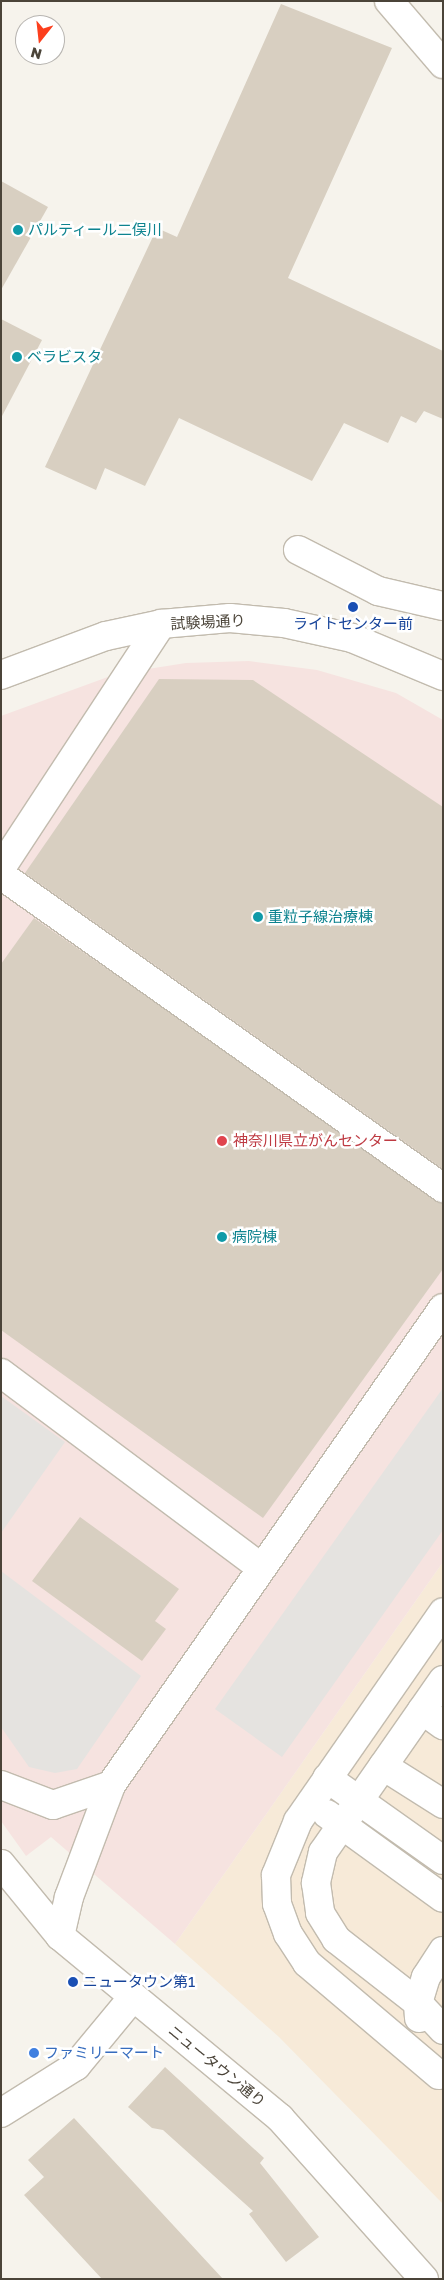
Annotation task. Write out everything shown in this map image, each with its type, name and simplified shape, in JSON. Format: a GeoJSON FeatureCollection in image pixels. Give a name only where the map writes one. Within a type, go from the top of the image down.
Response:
{"type":"FeatureCollection","features":[{"type":"Feature","properties":{"kind":"street"},"geometry":{"type":"LineString","coordinates":[[389,1],[443,64]]}},
{"type":"Feature","properties":{"kind":"street"},"geometry":{"type":"LineString","coordinates":[[298,550],[378,591],[443,606]]}},
{"type":"Feature","properties":{"kind":"street","name":"試験場通り"},"geometry":{"type":"LineString","coordinates":[[1,674],[106,636],[161,624],[230,618],[284,623],[352,638],[443,676]]}},
{"type":"Feature","properties":{"kind":"street"},"geometry":{"type":"LineString","coordinates":[[1,868],[161,624]]}},
{"type":"Feature","properties":{"kind":"street"},"geometry":{"type":"LineString","coordinates":[[1,875],[443,1188]]}},
{"type":"Feature","properties":{"kind":"street"},"geometry":{"type":"LineString","coordinates":[[60,1936],[69,1897],[112,1785],[259,1566],[443,1308]]}},
{"type":"Feature","properties":{"kind":"street"},"geometry":{"type":"LineString","coordinates":[[1,1373],[259,1566]]}},
{"type":"Feature","properties":{"kind":"street"},"geometry":{"type":"LineString","coordinates":[[441,2078],[395,2034],[328,1983],[288,1934],[277,1904],[276,1875],[284,1848],[311,1803],[443,1612]]}},
{"type":"Feature","properties":{"kind":"street"},"geometry":{"type":"LineString","coordinates":[[443,1680],[432,1718],[383,1766],[323,1852],[316,1882],[320,1913],[336,1939],[418,2003],[443,2030]]}},
{"type":"Feature","properties":{"kind":"street"},"geometry":{"type":"LineString","coordinates":[[383,1766],[443,1804]]}},
{"type":"Feature","properties":{"kind":"street"},"geometry":{"type":"LineString","coordinates":[[327,1778],[443,1860]]}},
{"type":"Feature","properties":{"kind":"street"},"geometry":{"type":"LineString","coordinates":[[1,1785],[53,1805],[112,1785]]}},
{"type":"Feature","properties":{"kind":"street"},"geometry":{"type":"LineString","coordinates":[[311,1803],[443,1898]]}},
{"type":"Feature","properties":{"kind":"street","name":"ニュータウン通り"},"geometry":{"type":"LineString","coordinates":[[1,1864],[60,1936],[280,2118],[424,2279]]}},
{"type":"Feature","properties":{"kind":"street"},"geometry":{"type":"LineString","coordinates":[[441,2078],[421,2039],[418,2003],[426,1977],[443,1951]]}},
{"type":"Feature","properties":{"kind":"street"},"geometry":{"type":"LineString","coordinates":[[1,2113],[76,2066],[133,1997]]}},
{"type":"Feature","properties":{"kind":"shaded area","name":"神奈川県立がんセンター"},"geometry":{"type":"Polygon","coordinates":[[[249,661],[317,670],[396,693],[443,720],[443,1562],[175,1944],[51,1837],[26,1856],[1,1821],[1,716],[116,674],[186,663],[249,661]]]}},
{"type":"Feature","properties":{"kind":"shaded area"},"geometry":{"type":"Polygon","coordinates":[[[443,1388],[443,1530],[282,1757],[215,1709],[443,1388]]]}},
{"type":"Feature","properties":{"kind":"shaded area"},"geometry":{"type":"Polygon","coordinates":[[[1,1396],[65,1442],[1,1533],[1,1396]]]}},
{"type":"Feature","properties":{"kind":"shaded area"},"geometry":{"type":"Polygon","coordinates":[[[443,1562],[443,2204],[279,2037],[175,1944],[443,1562]]]}},
{"type":"Feature","properties":{"kind":"shaded area"},"geometry":{"type":"Polygon","coordinates":[[[1,1571],[141,1676],[77,1769],[55,1773],[29,1767],[1,1727],[1,1571]]]}},
{"type":"Feature","properties":{"kind":"building"},"geometry":{"type":"Polygon","coordinates":[[[281,4],[392,48],[288,278],[443,351],[443,419],[424,411],[416,423],[401,416],[388,443],[344,423],[312,481],[179,418],[145,486],[105,468],[96,490],[45,467],[157,228],[177,237],[281,4]]]}},
{"type":"Feature","properties":{"kind":"building","name":"パルティール二俣川"},"geometry":{"type":"Polygon","coordinates":[[[1,181],[48,207],[1,290],[1,181]]]}},
{"type":"Feature","properties":{"kind":"building","name":"ベラビスタ"},"geometry":{"type":"Polygon","coordinates":[[[1,319],[42,340],[1,418],[1,319]]]}},
{"type":"Feature","properties":{"kind":"building","name":"重粒子線治療棟"},"geometry":{"type":"Polygon","coordinates":[[[159,679],[253,680],[443,807],[443,1169],[25,873],[159,679]]]}},
{"type":"Feature","properties":{"kind":"building","name":"病院棟"},"geometry":{"type":"Polygon","coordinates":[[[34,918],[443,1203],[443,1269],[263,1518],[1,1330],[1,964],[34,918]]]}},
{"type":"Feature","properties":{"kind":"building"},"geometry":{"type":"Polygon","coordinates":[[[80,1517],[179,1589],[155,1621],[166,1629],[142,1661],[32,1581],[80,1517]]]}},
{"type":"Feature","properties":{"kind":"building"},"geometry":{"type":"Polygon","coordinates":[[[165,2067],[264,2158],[260,2163],[319,2237],[286,2262],[249,2214],[253,2211],[163,2130],[152,2128],[128,2107],[165,2067]]]}},
{"type":"Feature","properties":{"kind":"building"},"geometry":{"type":"Polygon","coordinates":[[[74,2118],[223,2279],[102,2279],[24,2195],[44,2177],[28,2160],[74,2118]]]}},
{"type":"Feature","properties":{"kind":"place","name":"パルティール二俣川"},"geometry":{"type":"Point","coordinates":[18,230]}},
{"type":"Feature","properties":{"kind":"place","name":"ベラビスタ"},"geometry":{"type":"Point","coordinates":[17,357]}},
{"type":"Feature","properties":{"kind":"place","name":"ライトセンター前"},"geometry":{"type":"Point","coordinates":[353,607]}},
{"type":"Feature","properties":{"kind":"place","name":"重粒子線治療棟"},"geometry":{"type":"Point","coordinates":[258,917]}},
{"type":"Feature","properties":{"kind":"place","name":"神奈川県立がんセンター"},"geometry":{"type":"Point","coordinates":[222,1141]}},
{"type":"Feature","properties":{"kind":"place","name":"病院棟"},"geometry":{"type":"Point","coordinates":[222,1237]}},
{"type":"Feature","properties":{"kind":"place","name":"ニュータウン第1"},"geometry":{"type":"Point","coordinates":[73,1982]}},
{"type":"Feature","properties":{"kind":"place","name":"ファミリーマート"},"geometry":{"type":"Point","coordinates":[34,2053]}}]}
